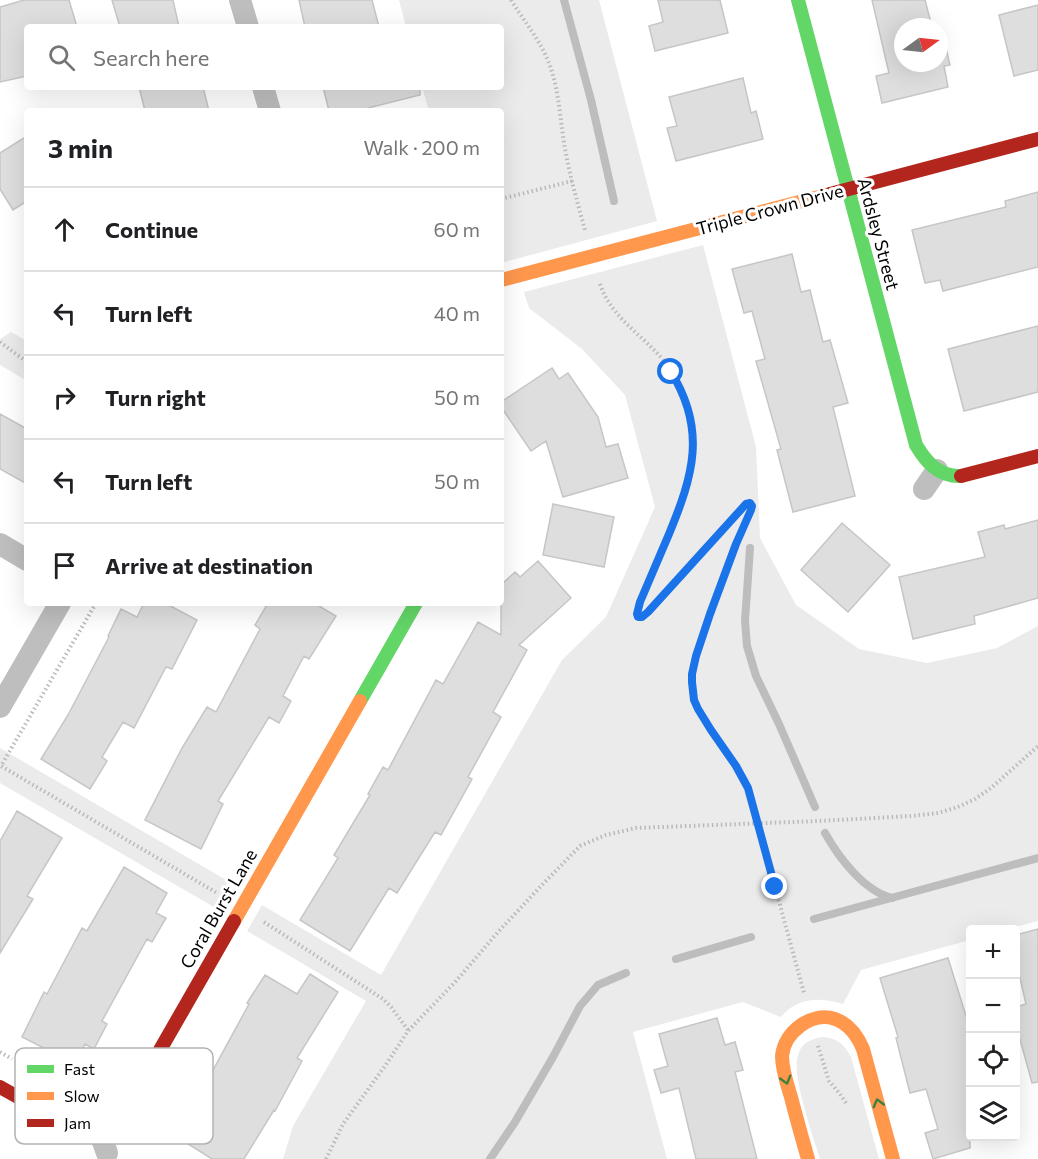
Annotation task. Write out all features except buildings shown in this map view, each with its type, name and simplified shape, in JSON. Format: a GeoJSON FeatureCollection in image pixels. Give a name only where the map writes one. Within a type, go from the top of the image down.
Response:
{"type":"FeatureCollection","features":[{"type":"Feature","properties":{"kind":"street"},"geometry":{"type":"LineString","coordinates":[[240,0],[247,24]]}},
{"type":"Feature","properties":{"kind":"street","name":"Ardsley Street"},"geometry":{"type":"LineString","coordinates":[[798,0],[916,445],[922,456],[937,470]]}},
{"type":"Feature","properties":{"kind":"street"},"geometry":{"type":"LineString","coordinates":[[264,90],[269,108]]}},
{"type":"Feature","properties":{"kind":"street","name":"Triple Crown Drive"},"geometry":{"type":"LineString","coordinates":[[504,279],[1038,139]]}},
{"type":"Feature","properties":{"kind":"street"},"geometry":{"type":"LineString","coordinates":[[924,489],[937,470],[947,476],[964,476],[1038,456]]}},
{"type":"Feature","properties":{"kind":"street"},"geometry":{"type":"LineString","coordinates":[[0,544],[24,558]]}},
{"type":"Feature","properties":{"kind":"street"},"geometry":{"type":"LineString","coordinates":[[0,707],[58,606]]}},
{"type":"Feature","properties":{"kind":"street","name":"Coral Burst Lane"},"geometry":{"type":"LineString","coordinates":[[161,1048],[414,606]]}},
{"type":"Feature","properties":{"kind":"street"},"geometry":{"type":"LineString","coordinates":[[808,1159],[782,1058],[784,1046],[796,1028],[823,1018],[835,1019],[846,1026],[860,1042],[893,1159]]}},
{"type":"Feature","properties":{"kind":"street"},"geometry":{"type":"LineString","coordinates":[[0,1087],[15,1095]]}},
{"type":"Feature","properties":{"kind":"street"},"geometry":{"type":"LineString","coordinates":[[104,1144],[107,1153]]}},
{"type":"Feature","properties":{"kind":"path"},"geometry":{"type":"LineString","coordinates":[[511,0],[537,40],[549,64],[559,102],[566,154],[586,233]]}},
{"type":"Feature","properties":{"kind":"path"},"geometry":{"type":"LineString","coordinates":[[504,198],[572,181]]}},
{"type":"Feature","properties":{"kind":"path"},"geometry":{"type":"LineString","coordinates":[[599,279],[610,306],[665,362],[675,377],[687,404],[693,430],[692,468],[688,483],[640,602],[638,617],[648,612],[746,504],[750,503],[752,506],[710,614],[696,656],[692,682],[694,700],[698,709],[748,788],[804,994]]}},
{"type":"Feature","properties":{"kind":"path"},"geometry":{"type":"LineString","coordinates":[[0,342],[24,360]]}},
{"type":"Feature","properties":{"kind":"path"},"geometry":{"type":"LineString","coordinates":[[94,606],[1,766],[226,898]]}},
{"type":"Feature","properties":{"kind":"path"},"geometry":{"type":"LineString","coordinates":[[326,1159],[343,1124],[408,1030],[580,846],[606,835],[636,828],[818,821],[938,813],[975,799],[991,788],[1038,746]]}},
{"type":"Feature","properties":{"kind":"path"},"geometry":{"type":"LineString","coordinates":[[261,920],[383,999],[408,1030]]}},
{"type":"Feature","properties":{"kind":"path"},"geometry":{"type":"LineString","coordinates":[[816,1037],[829,1081],[848,1108]]}},
{"type":"Feature","properties":{"kind":"shaded area"},"geometry":{"type":"Polygon","coordinates":[[[399,0],[599,0],[657,221],[504,262],[504,108],[428,108],[423,90],[504,90],[504,24],[405,24],[399,0]]]}},
{"type":"Feature","properties":{"kind":"shaded area"},"geometry":{"type":"Polygon","coordinates":[[[703,245],[756,447],[760,538],[796,605],[859,649],[927,663],[997,648],[1038,626],[1038,921],[1020,926],[966,925],[966,941],[861,970],[843,1004],[826,1000],[809,1000],[787,1010],[781,1017],[743,1002],[633,1032],[667,1159],[283,1159],[293,1126],[366,1001],[247,931],[262,905],[381,975],[562,660],[606,617],[655,507],[625,395],[582,349],[529,308],[524,292],[703,245]]]}},
{"type":"Feature","properties":{"kind":"shaded area"},"geometry":{"type":"Polygon","coordinates":[[[11,332],[24,339],[24,379],[0,365],[0,339],[11,332]]]}},
{"type":"Feature","properties":{"kind":"shaded area"},"geometry":{"type":"Polygon","coordinates":[[[0,748],[233,884],[219,910],[0,783],[0,748]]]}},
{"type":"Feature","properties":{"kind":"shaded area"},"geometry":{"type":"Polygon","coordinates":[[[822,1037],[840,1043],[851,1057],[879,1159],[820,1159],[800,1091],[797,1064],[799,1051],[804,1045],[810,1040],[822,1037]]]}},
{"type":"Feature","properties":{"kind":"waterway"},"geometry":{"type":"LineString","coordinates":[[564,0],[591,100],[614,201]]}},
{"type":"Feature","properties":{"kind":"waterway"},"geometry":{"type":"LineString","coordinates":[[750,548],[745,621],[747,646],[756,676],[815,807]]}},
{"type":"Feature","properties":{"kind":"waterway"},"geometry":{"type":"LineString","coordinates":[[825,833],[837,853],[862,881],[892,898]]}},
{"type":"Feature","properties":{"kind":"waterway"},"geometry":{"type":"LineString","coordinates":[[814,919],[1038,858]]}},
{"type":"Feature","properties":{"kind":"waterway"},"geometry":{"type":"LineString","coordinates":[[676,959],[751,937]]}},
{"type":"Feature","properties":{"kind":"waterway"},"geometry":{"type":"LineString","coordinates":[[490,1159],[515,1122],[580,1006],[598,985],[626,973]]}},
{"type":"Feature","properties":{"kind":"traffic: fast"},"geometry":{"type":"LineString","coordinates":[[798,0],[916,445],[934,467],[946,474],[961,476]]}},
{"type":"Feature","properties":{"kind":"traffic: fast"},"geometry":{"type":"LineString","coordinates":[[360,701],[414,606]]}},
{"type":"Feature","properties":{"kind":"traffic: slow"},"geometry":{"type":"LineString","coordinates":[[504,279],[830,194]]}},
{"type":"Feature","properties":{"kind":"traffic: slow"},"geometry":{"type":"LineString","coordinates":[[234,921],[360,701]]}},
{"type":"Feature","properties":{"kind":"traffic: slow"},"geometry":{"type":"LineString","coordinates":[[808,1159],[785,1077],[782,1056],[784,1047],[794,1032],[809,1021],[826,1017],[845,1024],[861,1044],[893,1159]]}},
{"type":"Feature","properties":{"kind":"traffic: jam"},"geometry":{"type":"LineString","coordinates":[[830,194],[1038,139]]}},
{"type":"Feature","properties":{"kind":"traffic: jam"},"geometry":{"type":"LineString","coordinates":[[961,476],[1038,456]]}},
{"type":"Feature","properties":{"kind":"traffic: jam"},"geometry":{"type":"LineString","coordinates":[[161,1048],[234,921]]}},
{"type":"Feature","properties":{"kind":"traffic: jam"},"geometry":{"type":"LineString","coordinates":[[0,1087],[15,1095]]}},
{"type":"Feature","properties":{"kind":"route"},"geometry":{"type":"LineString","coordinates":[[671,372],[687,404],[693,430],[692,468],[680,507],[637,614],[638,617],[642,617],[648,612],[746,504],[750,503],[751,510],[721,582],[696,656],[692,674],[692,692],[698,709],[748,788],[775,887]]}}]}
